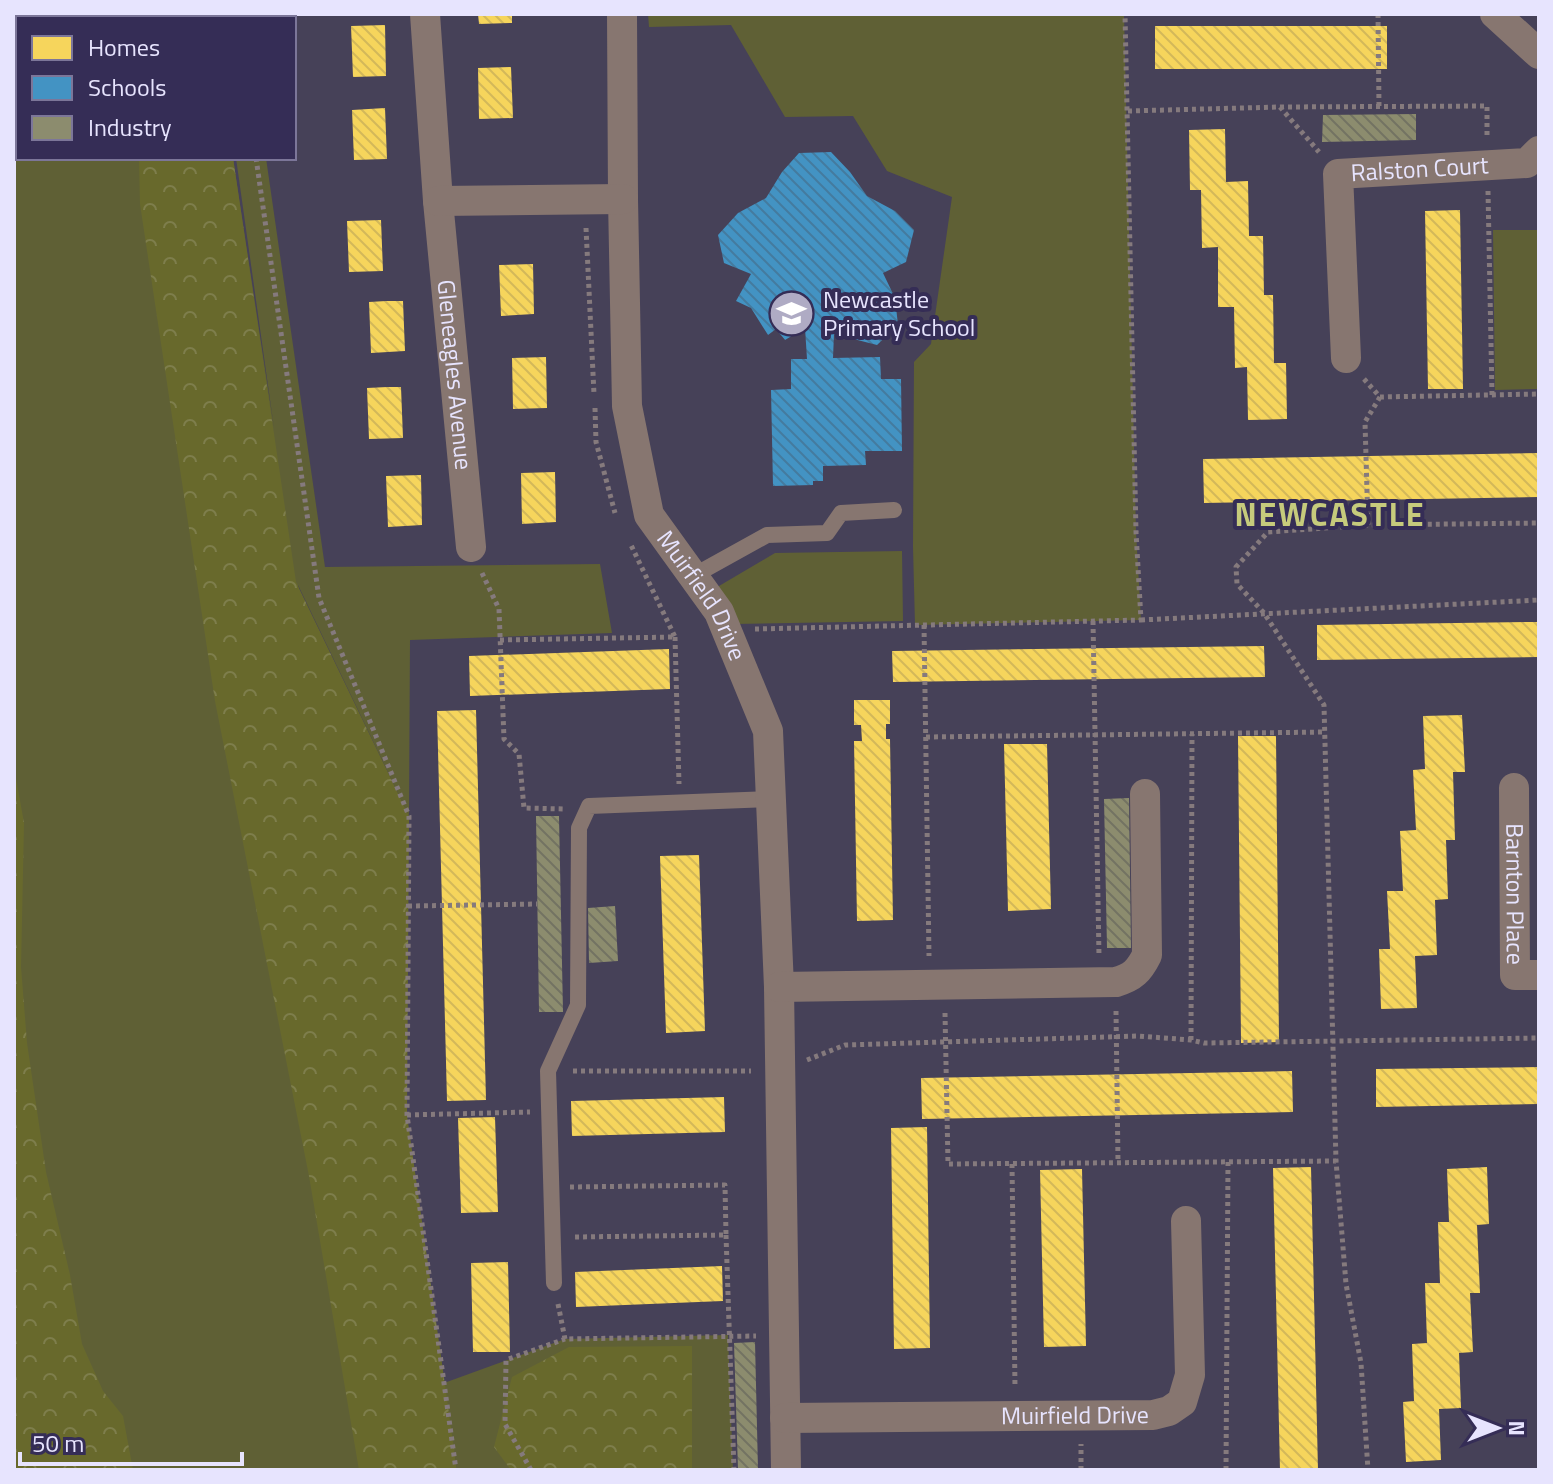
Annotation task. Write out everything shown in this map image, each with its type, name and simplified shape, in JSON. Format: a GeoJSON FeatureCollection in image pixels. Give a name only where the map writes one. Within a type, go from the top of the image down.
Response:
{"type":"FeatureCollection","features":[{"type":"Feature","properties":{"kind":"street","name":"Gleneagles Avenue"},"geometry":{"type":"LineString","coordinates":[[425,14],[438,201],[471,547]]}},
{"type":"Feature","properties":{"kind":"street","name":"Muirfield Drive"},"geometry":{"type":"LineString","coordinates":[[622,14],[627,406],[649,515],[719,612],[768,731],[779,987],[786,1470]]}},
{"type":"Feature","properties":{"kind":"street"},"geometry":{"type":"LineString","coordinates":[[1495,14],[1539,54]]}},
{"type":"Feature","properties":{"kind":"street","name":"Ralston Court"},"geometry":{"type":"LineString","coordinates":[[1346,358],[1338,174],[1527,163],[1539,151]]}},
{"type":"Feature","properties":{"kind":"street"},"geometry":{"type":"LineString","coordinates":[[438,201],[623,199]]}},
{"type":"Feature","properties":{"kind":"street","name":"Barnton Place"},"geometry":{"type":"LineString","coordinates":[[1514,788],[1515,975],[1539,975]]}},
{"type":"Feature","properties":{"kind":"street"},"geometry":{"type":"LineString","coordinates":[[779,987],[1108,982],[1131,978],[1140,970],[1147,955],[1145,794]]}},
{"type":"Feature","properties":{"kind":"street","name":"Muirfield Drive"},"geometry":{"type":"LineString","coordinates":[[785,1418],[1153,1415],[1169,1411],[1182,1402],[1190,1375],[1186,1221]]}},
{"type":"Feature","properties":{"kind":"lane"},"geometry":{"type":"LineString","coordinates":[[693,576],[767,535],[827,533],[841,513],[894,510]]}},
{"type":"Feature","properties":{"kind":"lane"},"geometry":{"type":"LineString","coordinates":[[554,1283],[548,1071],[578,1005],[579,828],[589,806],[771,799]]}},
{"type":"Feature","properties":{"kind":"path"},"geometry":{"type":"LineString","coordinates":[[1125,14],[1136,532],[1141,620]]}},
{"type":"Feature","properties":{"kind":"path"},"geometry":{"type":"LineString","coordinates":[[1378,14],[1379,106]]}},
{"type":"Feature","properties":{"kind":"path"},"geometry":{"type":"LineString","coordinates":[[1128,111],[1487,106],[1492,395]]}},
{"type":"Feature","properties":{"kind":"path"},"geometry":{"type":"LineString","coordinates":[[1280,107],[1338,174]]}},
{"type":"Feature","properties":{"kind":"path"},"geometry":{"type":"LineString","coordinates":[[256,160],[319,598],[409,816],[407,1115],[456,1470]]}},
{"type":"Feature","properties":{"kind":"path"},"geometry":{"type":"LineString","coordinates":[[1346,358],[1380,397],[1539,394]]}},
{"type":"Feature","properties":{"kind":"path"},"geometry":{"type":"LineString","coordinates":[[1368,525],[1365,422],[1380,397]]}},
{"type":"Feature","properties":{"kind":"path"},"geometry":{"type":"LineString","coordinates":[[622,526],[615,513],[646,500]]}},
{"type":"Feature","properties":{"kind":"path"},"geometry":{"type":"LineString","coordinates":[[1368,1470],[1361,1363],[1346,1284],[1336,1161],[1324,705],[1264,613],[1237,584],[1236,567],[1268,532],[1368,525],[1539,523]]}},
{"type":"Feature","properties":{"kind":"path"},"geometry":{"type":"LineString","coordinates":[[629,540],[675,637],[679,803]]}},
{"type":"Feature","properties":{"kind":"path"},"geometry":{"type":"LineString","coordinates":[[471,547],[499,609],[504,739],[519,754],[524,808],[565,809],[579,828]]}},
{"type":"Feature","properties":{"kind":"path"},"geometry":{"type":"LineString","coordinates":[[726,630],[1141,620],[1539,600]]}},
{"type":"Feature","properties":{"kind":"path"},"geometry":{"type":"LineString","coordinates":[[1093,621],[1108,982],[1117,1037],[1118,1162]]}},
{"type":"Feature","properties":{"kind":"path"},"geometry":{"type":"LineString","coordinates":[[924,625],[937,985],[946,1042],[948,1164],[1336,1161]]}},
{"type":"Feature","properties":{"kind":"path"},"geometry":{"type":"LineString","coordinates":[[500,640],[675,637]]}},
{"type":"Feature","properties":{"kind":"path"},"geometry":{"type":"LineString","coordinates":[[926,737],[1325,732]]}},
{"type":"Feature","properties":{"kind":"path"},"geometry":{"type":"LineString","coordinates":[[1191,1040],[1192,734]]}},
{"type":"Feature","properties":{"kind":"path"},"geometry":{"type":"LineString","coordinates":[[408,906],[537,904]]}},
{"type":"Feature","properties":{"kind":"path"},"geometry":{"type":"LineString","coordinates":[[548,1071],[780,1071],[845,1045],[1138,1036],[1204,1043],[1539,1038]]}},
{"type":"Feature","properties":{"kind":"path"},"geometry":{"type":"LineString","coordinates":[[407,1115],[549,1112]]}},
{"type":"Feature","properties":{"kind":"path"},"geometry":{"type":"LineString","coordinates":[[1226,1470],[1228,1162]]}},
{"type":"Feature","properties":{"kind":"path"},"geometry":{"type":"LineString","coordinates":[[1012,1164],[1015,1416]]}},
{"type":"Feature","properties":{"kind":"path"},"geometry":{"type":"LineString","coordinates":[[552,1187],[725,1185],[734,1470]]}},
{"type":"Feature","properties":{"kind":"path"},"geometry":{"type":"LineString","coordinates":[[553,1237],[726,1235]]}},
{"type":"Feature","properties":{"kind":"path"},"geometry":{"type":"LineString","coordinates":[[554,1283],[565,1339]]}},
{"type":"Feature","properties":{"kind":"path"},"geometry":{"type":"LineString","coordinates":[[531,1470],[505,1424],[506,1360],[565,1339],[728,1335],[784,1337]]}},
{"type":"Feature","properties":{"kind":"green space"},"geometry":{"type":"Polygon","coordinates":[[[14,14],[211,14],[16,16],[16,160],[233,160],[274,428],[236,160],[266,160],[325,567],[600,564],[612,633],[410,640],[409,816],[298,585],[426,1470],[14,1470],[14,14]]]}},
{"type":"Feature","properties":{"kind":"green space"},"geometry":{"type":"Polygon","coordinates":[[[648,14],[1124,14],[1136,532],[1141,620],[915,625],[914,362],[931,344],[952,197],[887,171],[853,116],[785,117],[731,25],[649,27],[648,14]]]}},
{"type":"Feature","properties":{"kind":"green space"},"geometry":{"type":"Polygon","coordinates":[[[139,160],[233,160],[296,582],[409,816],[407,1115],[457,1470],[359,1470],[309,1176],[215,701],[140,204],[139,160]]]}},
{"type":"Feature","properties":{"kind":"green space"},"geometry":{"type":"Polygon","coordinates":[[[1493,230],[1539,230],[1539,389],[1495,390],[1493,230]]]}},
{"type":"Feature","properties":{"kind":"green space"},"geometry":{"type":"Polygon","coordinates":[[[902,551],[903,621],[733,624],[718,598],[719,586],[775,553],[902,551]]]}},
{"type":"Feature","properties":{"kind":"green space"},"geometry":{"type":"Polygon","coordinates":[[[14,767],[24,823],[21,967],[27,1043],[46,1172],[82,1344],[103,1391],[123,1416],[133,1470],[14,1470],[14,767]]]}},
{"type":"Feature","properties":{"kind":"green space"},"geometry":{"type":"Polygon","coordinates":[[[728,1335],[733,1470],[457,1470],[444,1383],[565,1339],[728,1335]]]}},
{"type":"Feature","properties":{"kind":"green space"},"geometry":{"type":"Polygon","coordinates":[[[692,1346],[692,1470],[511,1470],[494,1447],[512,1377],[569,1347],[692,1346]]]}},
{"type":"Feature","properties":{"kind":"building: Homes"},"geometry":{"type":"Polygon","coordinates":[[[478,14],[512,14],[512,23],[479,24],[478,14]]]}},
{"type":"Feature","properties":{"kind":"building: Homes"},"geometry":{"type":"Polygon","coordinates":[[[385,25],[386,76],[353,77],[351,26],[385,25]]]}},
{"type":"Feature","properties":{"kind":"building: Homes"},"geometry":{"type":"Polygon","coordinates":[[[1155,26],[1387,26],[1387,69],[1155,69],[1155,26]]]}},
{"type":"Feature","properties":{"kind":"building: Homes"},"geometry":{"type":"Polygon","coordinates":[[[511,67],[513,118],[479,119],[478,68],[511,67]]]}},
{"type":"Feature","properties":{"kind":"building: Homes"},"geometry":{"type":"Polygon","coordinates":[[[385,108],[387,159],[354,160],[352,110],[385,108]]]}},
{"type":"Feature","properties":{"kind":"building: Homes"},"geometry":{"type":"Polygon","coordinates":[[[1225,129],[1226,182],[1248,181],[1249,236],[1263,236],[1264,295],[1273,295],[1274,363],[1286,363],[1287,419],[1248,420],[1247,367],[1235,368],[1234,307],[1218,307],[1218,247],[1202,248],[1201,190],[1190,190],[1189,130],[1225,129]]]}},
{"type":"Feature","properties":{"kind":"building: Homes"},"geometry":{"type":"Polygon","coordinates":[[[1460,210],[1463,389],[1428,389],[1425,211],[1460,210]]]}},
{"type":"Feature","properties":{"kind":"building: Homes"},"geometry":{"type":"Polygon","coordinates":[[[381,220],[383,271],[349,272],[347,221],[381,220]]]}},
{"type":"Feature","properties":{"kind":"building: Homes"},"geometry":{"type":"Polygon","coordinates":[[[533,264],[534,314],[501,316],[499,265],[533,264]]]}},
{"type":"Feature","properties":{"kind":"building: Homes"},"geometry":{"type":"Polygon","coordinates":[[[403,301],[405,351],[371,353],[369,302],[403,301]]]}},
{"type":"Feature","properties":{"kind":"building: Homes"},"geometry":{"type":"Polygon","coordinates":[[[546,357],[547,408],[513,409],[512,358],[546,357]]]}},
{"type":"Feature","properties":{"kind":"building: Homes"},"geometry":{"type":"Polygon","coordinates":[[[401,387],[403,438],[369,439],[367,388],[401,387]]]}},
{"type":"Feature","properties":{"kind":"building: Homes"},"geometry":{"type":"Polygon","coordinates":[[[1539,453],[1539,497],[1204,503],[1203,459],[1539,453]]]}},
{"type":"Feature","properties":{"kind":"building: Homes"},"geometry":{"type":"Polygon","coordinates":[[[555,472],[556,522],[522,524],[521,473],[555,472]]]}},
{"type":"Feature","properties":{"kind":"building: Homes"},"geometry":{"type":"Polygon","coordinates":[[[421,475],[422,525],[388,527],[386,476],[421,475]]]}},
{"type":"Feature","properties":{"kind":"building: Homes"},"geometry":{"type":"Polygon","coordinates":[[[1539,622],[1539,657],[1317,660],[1317,625],[1539,622]]]}},
{"type":"Feature","properties":{"kind":"building: Homes"},"geometry":{"type":"Polygon","coordinates":[[[1264,646],[1265,677],[893,682],[892,651],[1264,646]]]}},
{"type":"Feature","properties":{"kind":"building: Homes"},"geometry":{"type":"Polygon","coordinates":[[[669,649],[670,689],[470,696],[469,656],[669,649]]]}},
{"type":"Feature","properties":{"kind":"building: Homes"},"geometry":{"type":"Polygon","coordinates":[[[854,700],[890,700],[890,724],[886,724],[886,739],[890,739],[893,920],[857,921],[854,741],[862,741],[861,725],[854,725],[854,700]]]}},
{"type":"Feature","properties":{"kind":"building: Homes"},"geometry":{"type":"Polygon","coordinates":[[[476,710],[486,1100],[447,1101],[437,711],[476,710]]]}},
{"type":"Feature","properties":{"kind":"building: Homes"},"geometry":{"type":"Polygon","coordinates":[[[1462,715],[1465,772],[1453,772],[1455,840],[1446,840],[1448,899],[1435,900],[1437,955],[1415,956],[1417,1008],[1381,1009],[1379,949],[1390,949],[1387,891],[1403,891],[1400,831],[1416,830],[1413,770],[1425,769],[1423,716],[1462,715]]]}},
{"type":"Feature","properties":{"kind":"building: Homes"},"geometry":{"type":"Polygon","coordinates":[[[1238,736],[1276,736],[1279,1042],[1241,1043],[1238,736]]]}},
{"type":"Feature","properties":{"kind":"building: Homes"},"geometry":{"type":"Polygon","coordinates":[[[1004,744],[1047,744],[1051,909],[1008,911],[1004,744]]]}},
{"type":"Feature","properties":{"kind":"building: Homes"},"geometry":{"type":"Polygon","coordinates":[[[699,855],[705,1031],[666,1033],[660,856],[699,855]]]}},
{"type":"Feature","properties":{"kind":"building: Homes"},"geometry":{"type":"Polygon","coordinates":[[[1539,1067],[1539,1104],[1376,1107],[1376,1069],[1539,1067]]]}},
{"type":"Feature","properties":{"kind":"building: Homes"},"geometry":{"type":"Polygon","coordinates":[[[1292,1071],[1293,1112],[922,1119],[921,1078],[1292,1071]]]}},
{"type":"Feature","properties":{"kind":"building: Homes"},"geometry":{"type":"Polygon","coordinates":[[[724,1097],[725,1132],[572,1136],[571,1101],[724,1097]]]}},
{"type":"Feature","properties":{"kind":"building: Homes"},"geometry":{"type":"Polygon","coordinates":[[[495,1117],[498,1212],[461,1213],[458,1118],[495,1117]]]}},
{"type":"Feature","properties":{"kind":"building: Homes"},"geometry":{"type":"Polygon","coordinates":[[[927,1127],[930,1348],[894,1349],[891,1128],[927,1127]]]}},
{"type":"Feature","properties":{"kind":"building: Homes"},"geometry":{"type":"Polygon","coordinates":[[[1311,1167],[1318,1470],[1280,1470],[1273,1168],[1311,1167]]]}},
{"type":"Feature","properties":{"kind":"building: Homes"},"geometry":{"type":"Polygon","coordinates":[[[1487,1167],[1489,1224],[1477,1225],[1480,1293],[1470,1293],[1473,1352],[1459,1353],[1461,1408],[1439,1409],[1441,1460],[1406,1462],[1403,1402],[1414,1401],[1412,1344],[1427,1343],[1425,1283],[1440,1283],[1438,1222],[1449,1222],[1447,1169],[1487,1167]]]}},
{"type":"Feature","properties":{"kind":"building: Homes"},"geometry":{"type":"Polygon","coordinates":[[[1082,1169],[1086,1346],[1044,1347],[1040,1170],[1082,1169]]]}},
{"type":"Feature","properties":{"kind":"building: Homes"},"geometry":{"type":"Polygon","coordinates":[[[508,1262],[510,1352],[473,1352],[471,1263],[508,1262]]]}},
{"type":"Feature","properties":{"kind":"building: Homes"},"geometry":{"type":"Polygon","coordinates":[[[722,1266],[723,1301],[576,1307],[575,1272],[722,1266]]]}},
{"type":"Feature","properties":{"kind":"building: Schools"},"geometry":{"type":"Polygon","coordinates":[[[831,152],[867,196],[895,211],[914,230],[906,262],[883,273],[895,298],[898,325],[877,345],[834,334],[833,358],[880,357],[881,379],[901,379],[902,451],[865,451],[866,465],[823,466],[823,481],[813,481],[813,485],[773,486],[771,390],[791,389],[791,359],[807,359],[805,328],[785,340],[776,329],[768,335],[751,308],[736,301],[751,274],[724,263],[718,235],[738,213],[766,198],[782,172],[799,153],[831,152]]]}},
{"type":"Feature","properties":{"kind":"building: Industry"},"geometry":{"type":"Polygon","coordinates":[[[1416,114],[1416,140],[1322,142],[1323,115],[1416,114]]]}},
{"type":"Feature","properties":{"kind":"building: Industry"},"geometry":{"type":"Polygon","coordinates":[[[1129,798],[1131,948],[1107,948],[1104,799],[1129,798]]]}},
{"type":"Feature","properties":{"kind":"building: Industry"},"geometry":{"type":"Polygon","coordinates":[[[536,816],[559,816],[563,1012],[539,1012],[536,816]]]}},
{"type":"Feature","properties":{"kind":"building: Industry"},"geometry":{"type":"Polygon","coordinates":[[[615,906],[618,961],[589,963],[588,908],[615,906]]]}},
{"type":"Feature","properties":{"kind":"building: Industry"},"geometry":{"type":"Polygon","coordinates":[[[755,1342],[758,1470],[738,1470],[734,1343],[755,1342]]]}},
{"type":"Feature","properties":{"kind":"place","name":"Newcastle Primary School"},"geometry":{"type":"Point","coordinates":[792,314]}},
{"type":"Feature","properties":{"kind":"district","name":"NEWCASTLE"},"geometry":{"type":"Point","coordinates":[1330,515]}}]}
